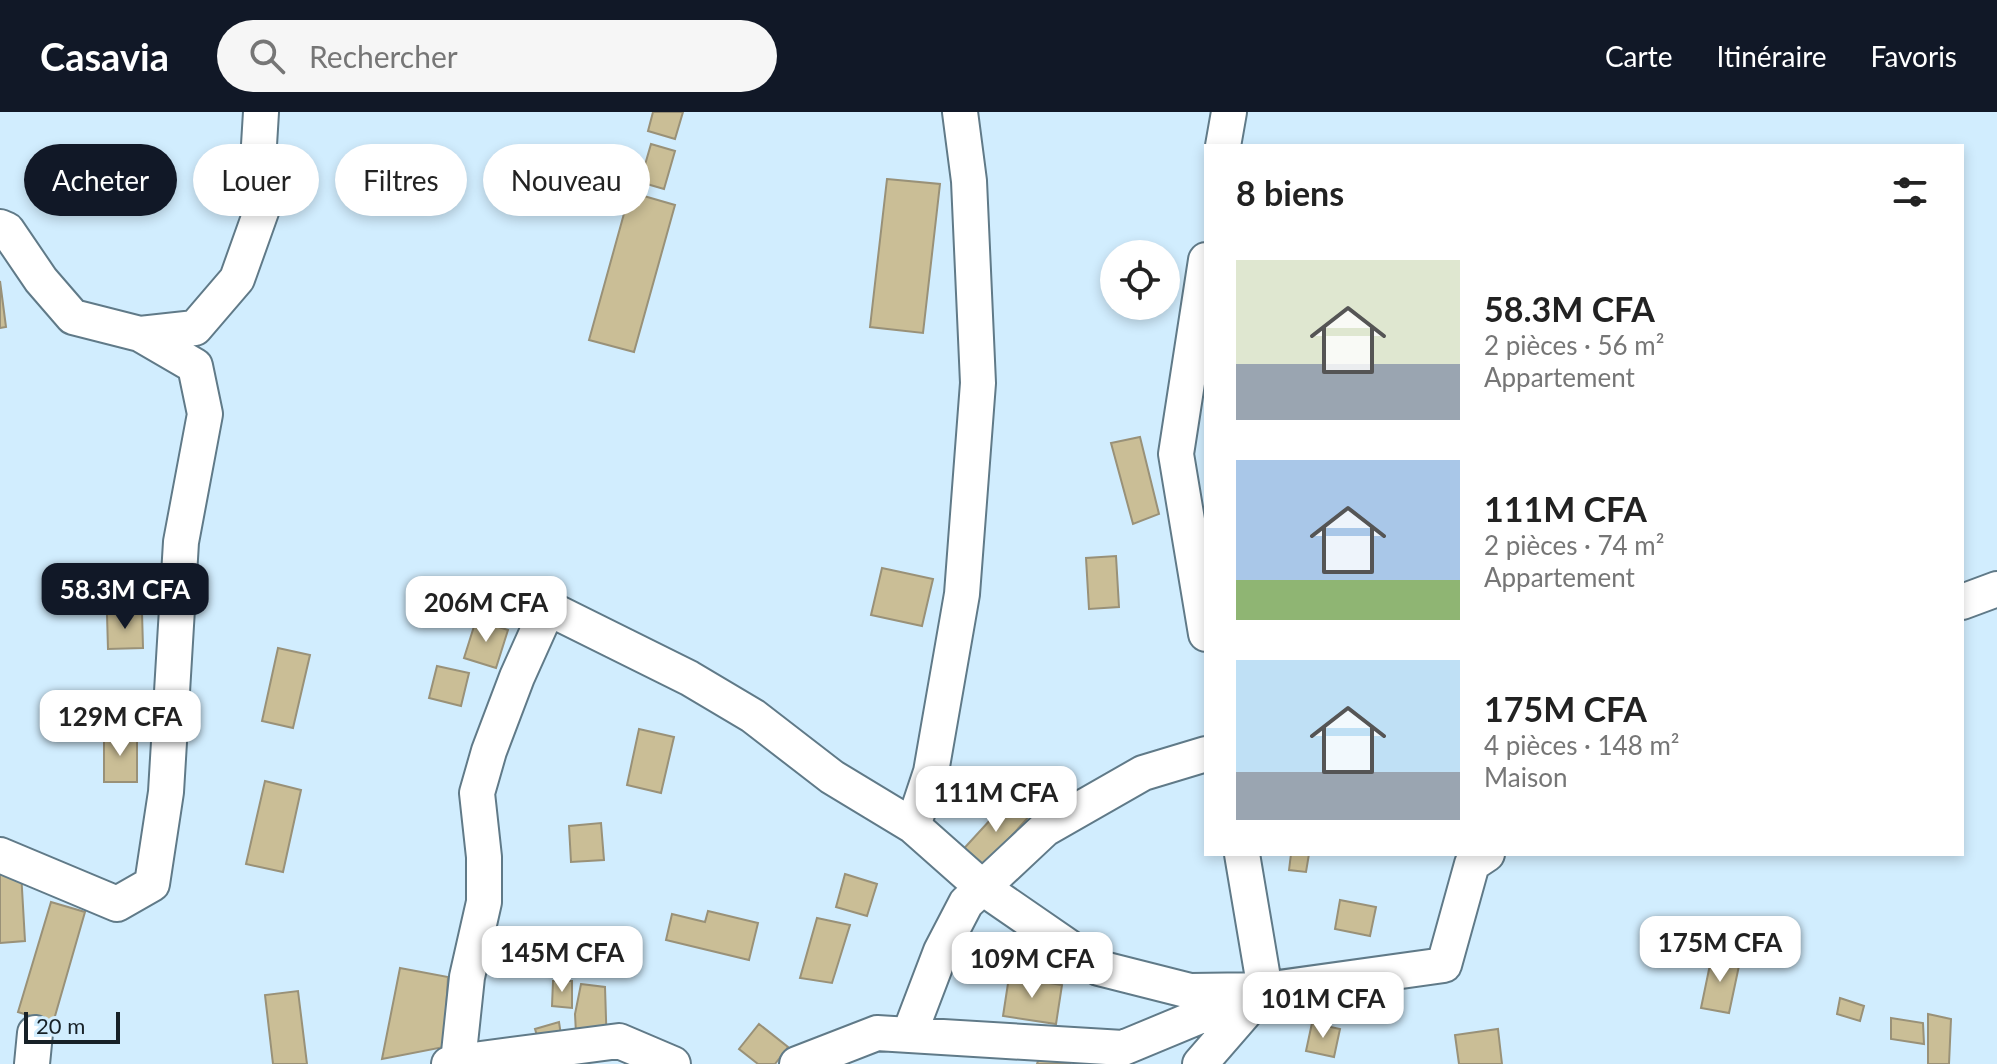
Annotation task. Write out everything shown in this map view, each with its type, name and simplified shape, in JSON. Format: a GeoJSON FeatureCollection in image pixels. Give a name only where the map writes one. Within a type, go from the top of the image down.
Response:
{"type":"FeatureCollection","features":[{"type":"Feature","properties":{"kind":"street"},"geometry":{"type":"LineString","coordinates":[[140,334],[195,328],[237,279],[263,206],[259,145],[261,112]]}},
{"type":"Feature","properties":{"kind":"street"},"geometry":{"type":"LineString","coordinates":[[913,826],[931,772],[962,594],[978,383],[969,181],[960,112]]}},
{"type":"Feature","properties":{"kind":"street"},"geometry":{"type":"LineString","coordinates":[[1223,144],[1229,112]]}},
{"type":"Feature","properties":{"kind":"street"},"geometry":{"type":"LineString","coordinates":[[0,227],[7,230],[41,280],[73,317],[140,334],[195,366],[205,414],[181,542],[166,792],[152,884],[117,904],[0,855]]}},
{"type":"Feature","properties":{"kind":"street"},"geometry":{"type":"LineString","coordinates":[[1204,273],[1176,454],[1204,622]]}},
{"type":"Feature","properties":{"kind":"street"},"geometry":{"type":"LineString","coordinates":[[1964,601],[1997,589]]}},
{"type":"Feature","properties":{"kind":"street"},"geometry":{"type":"LineString","coordinates":[[673,1064],[619,1041],[454,1063],[467,977],[484,902],[484,857],[477,793],[517,677],[548,608],[689,678],[753,716],[832,777],[913,826],[983,888],[1099,968],[1190,991],[1265,990],[1444,965],[1472,864],[1484,856]]}},
{"type":"Feature","properties":{"kind":"street"},"geometry":{"type":"LineString","coordinates":[[909,1035],[941,951],[966,903],[1045,829],[1143,773],[1204,755]]}},
{"type":"Feature","properties":{"kind":"street"},"geometry":{"type":"LineString","coordinates":[[1242,856],[1265,990]]}},
{"type":"Feature","properties":{"kind":"street"},"geometry":{"type":"LineString","coordinates":[[797,1064],[877,1033],[1123,1048],[1265,990]]}},
{"type":"Feature","properties":{"kind":"street"},"geometry":{"type":"LineString","coordinates":[[1200,1064],[1265,990]]}},
{"type":"Feature","properties":{"kind":"building"},"geometry":{"type":"Polygon","coordinates":[[[653,112],[683,112],[675,139],[648,131],[653,112]]]}},
{"type":"Feature","properties":{"kind":"building"},"geometry":{"type":"Polygon","coordinates":[[[651,144],[675,151],[664,189],[650,185],[651,144]]]}},
{"type":"Feature","properties":{"kind":"building"},"geometry":{"type":"Polygon","coordinates":[[[887,179],[940,184],[923,333],[870,327],[887,179]]]}},
{"type":"Feature","properties":{"kind":"building"},"geometry":{"type":"Polygon","coordinates":[[[650,198],[675,205],[634,352],[589,340],[623,216],[650,216],[650,198]]]}},
{"type":"Feature","properties":{"kind":"building"},"geometry":{"type":"Polygon","coordinates":[[[0,281],[6,327],[0,328],[0,281]]]}},
{"type":"Feature","properties":{"kind":"building"},"geometry":{"type":"Polygon","coordinates":[[[1140,437],[1159,514],[1133,524],[1111,443],[1140,437]]]}},
{"type":"Feature","properties":{"kind":"building"},"geometry":{"type":"Polygon","coordinates":[[[1116,556],[1119,607],[1089,609],[1086,558],[1116,556]]]}},
{"type":"Feature","properties":{"kind":"building"},"geometry":{"type":"Polygon","coordinates":[[[882,568],[933,579],[922,626],[871,615],[882,568]]]}},
{"type":"Feature","properties":{"kind":"building"},"geometry":{"type":"Polygon","coordinates":[[[142,612],[143,648],[108,649],[107,614],[142,612]]]}},
{"type":"Feature","properties":{"kind":"building"},"geometry":{"type":"Polygon","coordinates":[[[476,620],[508,630],[496,668],[464,658],[476,620]]]}},
{"type":"Feature","properties":{"kind":"building"},"geometry":{"type":"Polygon","coordinates":[[[278,648],[310,655],[293,728],[262,721],[278,648]]]}},
{"type":"Feature","properties":{"kind":"building"},"geometry":{"type":"Polygon","coordinates":[[[437,666],[469,673],[461,706],[429,698],[437,666]]]}},
{"type":"Feature","properties":{"kind":"building"},"geometry":{"type":"Polygon","coordinates":[[[639,729],[674,737],[661,793],[627,785],[639,729]]]}},
{"type":"Feature","properties":{"kind":"building"},"geometry":{"type":"Polygon","coordinates":[[[104,733],[137,733],[137,782],[104,782],[104,733]]]}},
{"type":"Feature","properties":{"kind":"building"},"geometry":{"type":"Polygon","coordinates":[[[265,781],[301,790],[283,872],[246,864],[265,781]]]}},
{"type":"Feature","properties":{"kind":"building"},"geometry":{"type":"Polygon","coordinates":[[[1014,794],[1033,812],[978,873],[958,855],[1014,794]]]}},
{"type":"Feature","properties":{"kind":"building"},"geometry":{"type":"Polygon","coordinates":[[[601,823],[604,860],[571,862],[569,826],[601,823]]]}},
{"type":"Feature","properties":{"kind":"building"},"geometry":{"type":"Polygon","coordinates":[[[20,854],[25,941],[0,943],[0,855],[20,854]]]}},
{"type":"Feature","properties":{"kind":"building"},"geometry":{"type":"Polygon","coordinates":[[[1291,856],[1309,856],[1306,872],[1289,870],[1291,856]]]}},
{"type":"Feature","properties":{"kind":"building"},"geometry":{"type":"Polygon","coordinates":[[[845,874],[877,884],[867,916],[836,907],[845,874]]]}},
{"type":"Feature","properties":{"kind":"building"},"geometry":{"type":"Polygon","coordinates":[[[1340,900],[1376,907],[1370,936],[1335,929],[1340,900]]]}},
{"type":"Feature","properties":{"kind":"building"},"geometry":{"type":"Polygon","coordinates":[[[51,902],[85,912],[53,1023],[18,1012],[51,902]]]}},
{"type":"Feature","properties":{"kind":"building"},"geometry":{"type":"Polygon","coordinates":[[[708,911],[758,923],[749,960],[666,940],[672,914],[705,922],[708,911]]]}},
{"type":"Feature","properties":{"kind":"building"},"geometry":{"type":"Polygon","coordinates":[[[817,918],[850,925],[832,983],[800,978],[817,918]]]}},
{"type":"Feature","properties":{"kind":"building"},"geometry":{"type":"Polygon","coordinates":[[[1712,955],[1740,961],[1729,1013],[1701,1008],[1712,955]]]}},
{"type":"Feature","properties":{"kind":"building"},"geometry":{"type":"Polygon","coordinates":[[[400,968],[448,977],[444,1047],[382,1059],[400,968]]]}},
{"type":"Feature","properties":{"kind":"building"},"geometry":{"type":"Polygon","coordinates":[[[1009,977],[1062,985],[1056,1024],[1003,1016],[1009,977]]]}},
{"type":"Feature","properties":{"kind":"building"},"geometry":{"type":"Polygon","coordinates":[[[553,981],[572,981],[572,1008],[552,1006],[553,981]]]}},
{"type":"Feature","properties":{"kind":"building"},"geometry":{"type":"Polygon","coordinates":[[[581,984],[605,987],[607,1050],[577,1053],[575,1014],[581,984]]]}},
{"type":"Feature","properties":{"kind":"building"},"geometry":{"type":"Polygon","coordinates":[[[298,991],[307,1064],[273,1064],[265,995],[298,991]]]}},
{"type":"Feature","properties":{"kind":"building"},"geometry":{"type":"Polygon","coordinates":[[[1840,998],[1864,1006],[1860,1021],[1837,1014],[1840,998]]]}},
{"type":"Feature","properties":{"kind":"building"},"geometry":{"type":"Polygon","coordinates":[[[1928,1014],[1951,1019],[1949,1064],[1928,1064],[1928,1014]]]}},
{"type":"Feature","properties":{"kind":"building"},"geometry":{"type":"Polygon","coordinates":[[[1891,1018],[1923,1023],[1924,1044],[1891,1039],[1891,1018]]]}},
{"type":"Feature","properties":{"kind":"building"},"geometry":{"type":"Polygon","coordinates":[[[559,1022],[564,1055],[545,1062],[535,1029],[559,1022]]]}},
{"type":"Feature","properties":{"kind":"building"},"geometry":{"type":"Polygon","coordinates":[[[1312,1023],[1340,1029],[1334,1057],[1306,1051],[1312,1023]]]}},
{"type":"Feature","properties":{"kind":"building"},"geometry":{"type":"Polygon","coordinates":[[[759,1024],[788,1047],[775,1064],[758,1064],[739,1049],[759,1024]]]}},
{"type":"Feature","properties":{"kind":"building"},"geometry":{"type":"Polygon","coordinates":[[[1498,1029],[1502,1064],[1459,1064],[1455,1035],[1498,1029]]]}},
{"type":"Feature","properties":{"kind":"building"},"geometry":{"type":"Polygon","coordinates":[[[1040,1055],[1071,1064],[1037,1064],[1040,1055]]]}}]}
